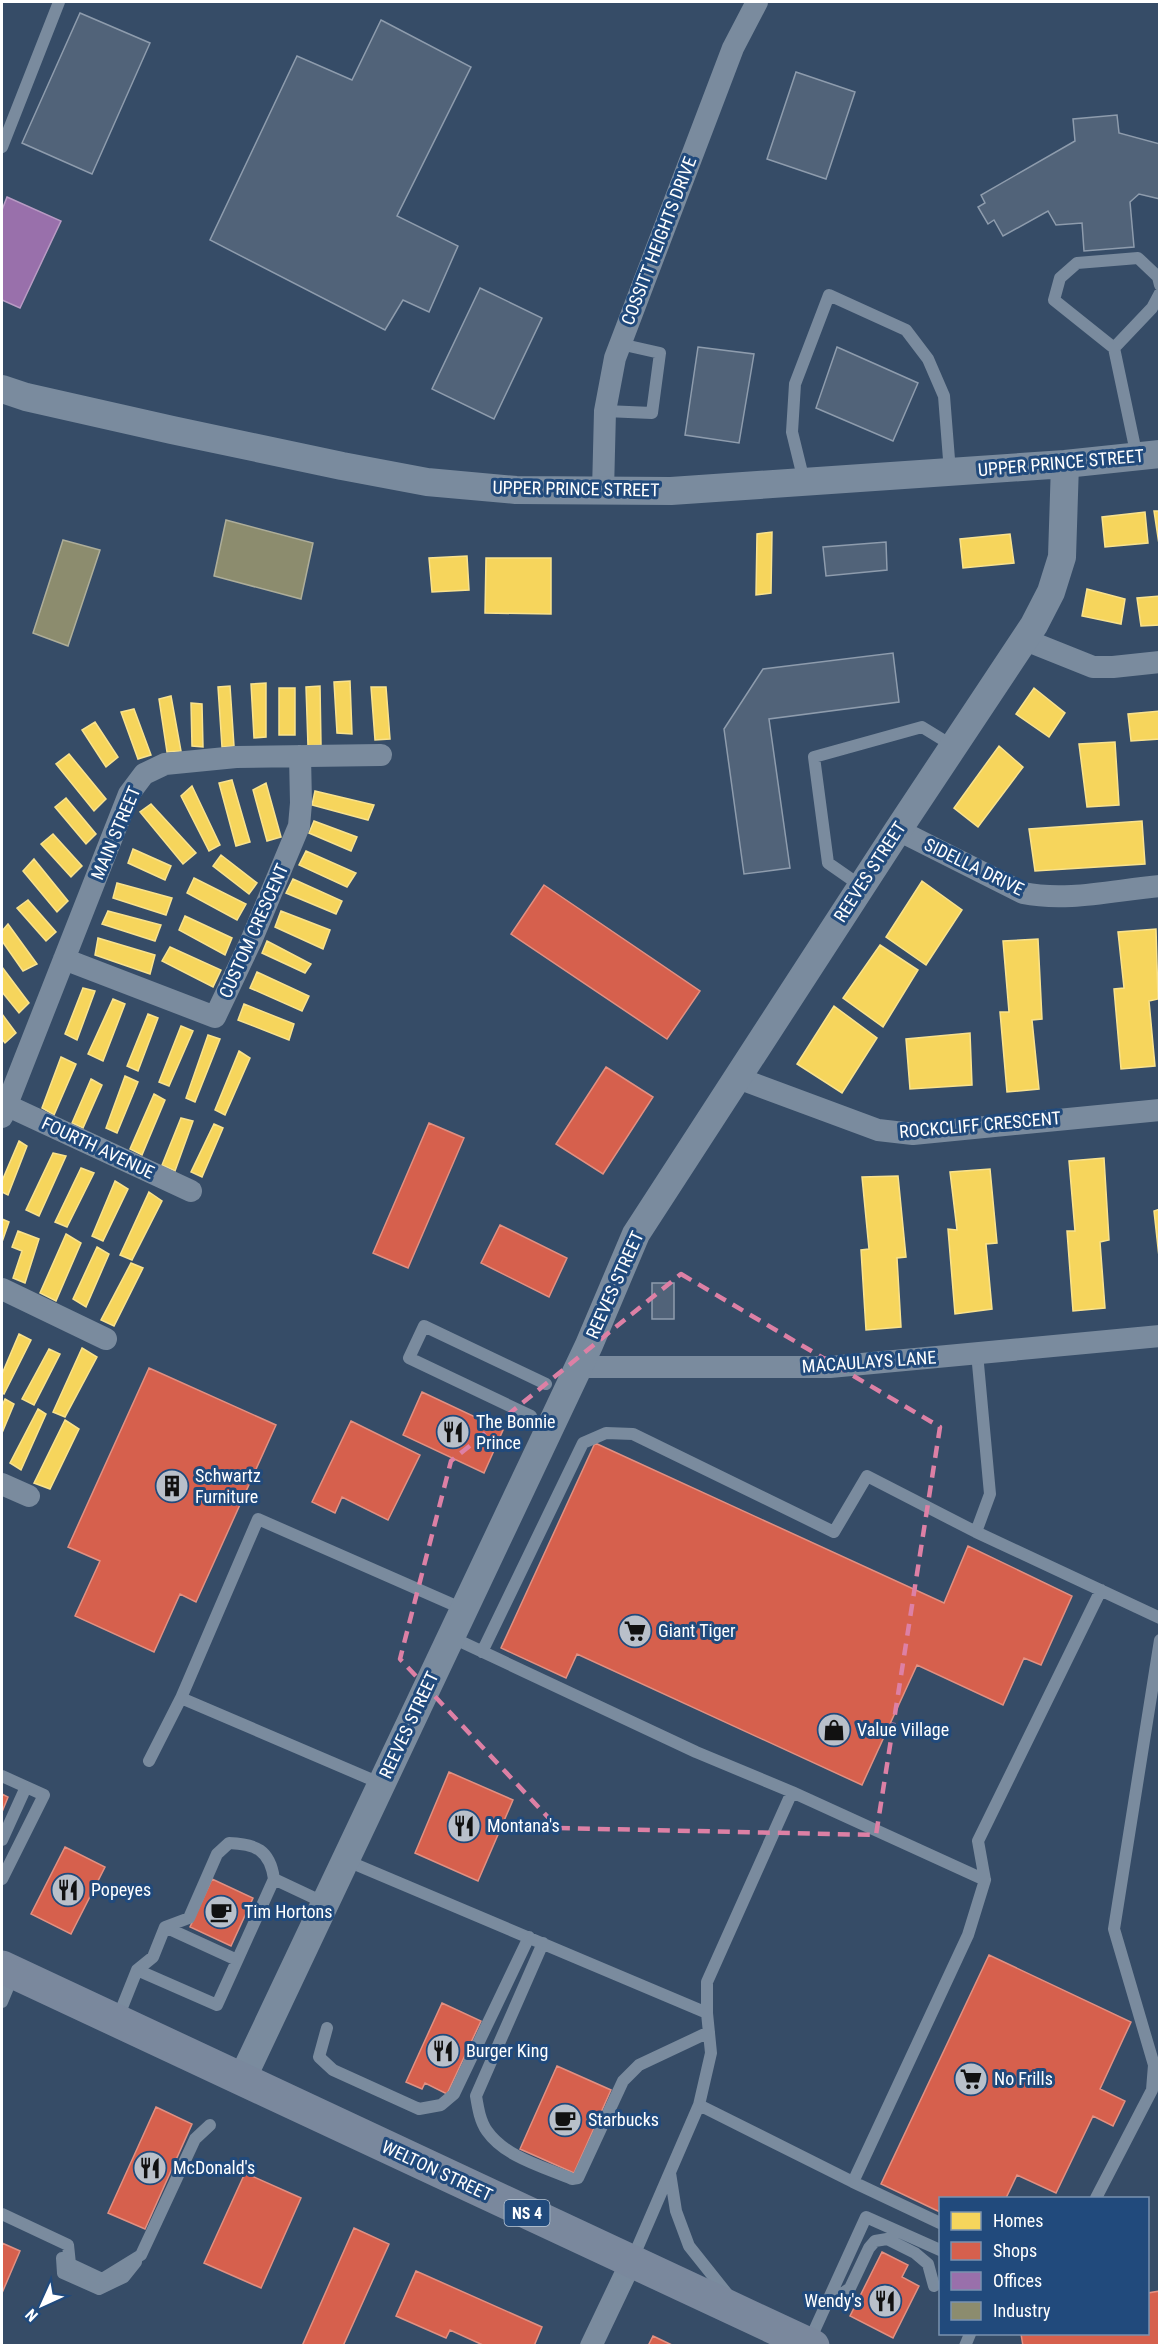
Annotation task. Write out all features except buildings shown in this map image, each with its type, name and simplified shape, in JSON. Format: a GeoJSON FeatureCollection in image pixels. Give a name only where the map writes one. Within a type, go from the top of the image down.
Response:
{"type":"FeatureCollection","features":[{"type":"Feature","properties":{"kind":"main road","name":"WELTON STREET"},"geometry":{"type":"LineString","coordinates":[[6,1981],[62,1995],[811,2344]]}},
{"type":"Feature","properties":{"kind":"street","name":"COSSITT HEIGHTS DRIVE"},"geometry":{"type":"LineString","coordinates":[[603,491],[604,411],[611,371],[732,48],[757,2]]}},
{"type":"Feature","properties":{"kind":"street","name":"UPPER PRINCE STREET"},"geometry":{"type":"LineString","coordinates":[[2,389],[26,397],[182,432],[427,482],[516,490],[671,491],[1065,464],[1148,455]]}},
{"type":"Feature","properties":{"kind":"street","name":"REEVES STREET"},"geometry":{"type":"LineString","coordinates":[[242,2079],[578,1367],[636,1234],[897,830],[1034,625],[1051,592],[1062,557],[1065,464]]}},
{"type":"Feature","properties":{"kind":"street"},"geometry":{"type":"LineString","coordinates":[[1023,639],[1093,667],[1160,662]]}},
{"type":"Feature","properties":{"kind":"street","name":"MAIN STREET"},"geometry":{"type":"LineString","coordinates":[[4,1111],[129,794],[144,774],[165,764],[236,757],[381,755]]}},
{"type":"Feature","properties":{"kind":"street","name":"CUSTOM CRESCENT"},"geometry":{"type":"LineString","coordinates":[[64,959],[215,1017],[251,941],[299,826],[300,756]]}},
{"type":"Feature","properties":{"kind":"street","name":"SIDELLA DRIVE"},"geometry":{"type":"LineString","coordinates":[[897,830],[1023,893],[1044,897],[1066,897],[1160,886]]}},
{"type":"Feature","properties":{"kind":"street","name":"ROCKCLIFF CRESCENT"},"geometry":{"type":"LineString","coordinates":[[738,1078],[864,1125],[894,1133],[913,1134],[1160,1110]]}},
{"type":"Feature","properties":{"kind":"street","name":"FOURTH AVENUE"},"geometry":{"type":"LineString","coordinates":[[4,1111],[191,1191]]}},
{"type":"Feature","properties":{"kind":"street"},"geometry":{"type":"LineString","coordinates":[[2,1289],[106,1339]]}},
{"type":"Feature","properties":{"kind":"street","name":"MACAULAYS LANE"},"geometry":{"type":"LineString","coordinates":[[578,1367],[830,1368],[1160,1336]]}},
{"type":"Feature","properties":{"kind":"street"},"geometry":{"type":"LineString","coordinates":[[2,1484],[29,1496]]}},
{"type":"Feature","properties":{"kind":"street"},"geometry":{"type":"LineString","coordinates":[[591,2346],[631,2262]]}},
{"type":"Feature","properties":{"kind":"lane"},"geometry":{"type":"LineString","coordinates":[[2,147],[59,2]]}},
{"type":"Feature","properties":{"kind":"lane"},"geometry":{"type":"LineString","coordinates":[[1148,455],[1114,348],[1054,300],[1060,278],[1077,263],[1138,258],[1158,277],[1160,285]]}},
{"type":"Feature","properties":{"kind":"lane"},"geometry":{"type":"LineString","coordinates":[[1114,348],[1152,308],[1160,293]]}},
{"type":"Feature","properties":{"kind":"lane"},"geometry":{"type":"LineString","coordinates":[[804,481],[792,432],[795,384],[830,296],[906,330],[928,358],[944,396],[950,472]]}},
{"type":"Feature","properties":{"kind":"lane"},"geometry":{"type":"LineString","coordinates":[[604,411],[652,413],[660,352],[620,344]]}},
{"type":"Feature","properties":{"kind":"lane"},"geometry":{"type":"LineString","coordinates":[[861,886],[828,863],[814,757],[922,727],[953,746]]}},
{"type":"Feature","properties":{"kind":"lane"},"geometry":{"type":"LineString","coordinates":[[531,1416],[409,1358],[419,1336],[424,1326],[546,1384]]}},
{"type":"Feature","properties":{"kind":"lane"},"geometry":{"type":"LineString","coordinates":[[976,1532],[990,1494],[977,1353]]}},
{"type":"Feature","properties":{"kind":"lane"},"geometry":{"type":"LineString","coordinates":[[482,1652],[583,1443],[606,1433],[633,1434],[834,1533],[867,1476],[976,1532],[1160,1618]]}},
{"type":"Feature","properties":{"kind":"lane"},"geometry":{"type":"LineString","coordinates":[[149,1761],[181,1698],[258,1519],[463,1609]]}},
{"type":"Feature","properties":{"kind":"lane"},"geometry":{"type":"LineString","coordinates":[[853,2182],[968,1935],[986,1880],[978,1841],[1101,1590]]}},
{"type":"Feature","properties":{"kind":"lane"},"geometry":{"type":"LineString","coordinates":[[450,1636],[696,1752],[792,1792],[986,1880]]}},
{"type":"Feature","properties":{"kind":"lane"},"geometry":{"type":"LineString","coordinates":[[1097,2197],[1152,2090],[1154,2065],[1114,1929],[1160,1640]]}},
{"type":"Feature","properties":{"kind":"lane"},"geometry":{"type":"LineString","coordinates":[[181,1698],[382,1784]]}},
{"type":"Feature","properties":{"kind":"lane"},"geometry":{"type":"LineString","coordinates":[[2,1776],[44,1795],[2,1879]]}},
{"type":"Feature","properties":{"kind":"lane"},"geometry":{"type":"LineString","coordinates":[[2,1840],[26,1787]]}},
{"type":"Feature","properties":{"kind":"lane"},"geometry":{"type":"LineString","coordinates":[[631,2262],[699,2105],[711,2053],[707,1982],[792,1792]]}},
{"type":"Feature","properties":{"kind":"lane"},"geometry":{"type":"LineString","coordinates":[[117,2021],[137,1970],[153,1957],[165,1927],[189,1918],[217,1854],[229,1843],[245,1843],[261,1850],[272,1865],[274,1879],[217,2005],[137,1970]]}},
{"type":"Feature","properties":{"kind":"lane"},"geometry":{"type":"LineString","coordinates":[[345,1860],[707,2013]]}},
{"type":"Feature","properties":{"kind":"lane"},"geometry":{"type":"LineString","coordinates":[[274,1879],[325,1903]]}},
{"type":"Feature","properties":{"kind":"lane"},"geometry":{"type":"LineString","coordinates":[[165,1927],[237,1960]]}},
{"type":"Feature","properties":{"kind":"lane"},"geometry":{"type":"LineString","coordinates":[[327,2028],[319,2057],[333,2070],[418,2109],[441,2105],[454,2094],[529,1937]]}},
{"type":"Feature","properties":{"kind":"lane"},"geometry":{"type":"LineString","coordinates":[[543,1943],[476,2096],[486,2131],[503,2148],[572,2179],[578,2178],[623,2081],[639,2065],[709,2032]]}},
{"type":"Feature","properties":{"kind":"lane"},"geometry":{"type":"LineString","coordinates":[[699,2105],[939,2223]]}},
{"type":"Feature","properties":{"kind":"lane"},"geometry":{"type":"LineString","coordinates":[[62,2258],[63,2272],[99,2289],[124,2277],[141,2255],[195,2139],[210,2125]]}},
{"type":"Feature","properties":{"kind":"lane"},"geometry":{"type":"LineString","coordinates":[[669,2173],[676,2211],[689,2246],[740,2310]]}},
{"type":"Feature","properties":{"kind":"lane"},"geometry":{"type":"LineString","coordinates":[[2,2214],[68,2245],[70,2264],[102,2279],[141,2255]]}},
{"type":"Feature","properties":{"kind":"lane"},"geometry":{"type":"LineString","coordinates":[[811,2344],[866,2217],[939,2250]]}},
{"type":"Feature","properties":{"kind":"lane"},"geometry":{"type":"LineString","coordinates":[[826,2306],[850,2288],[869,2248],[875,2241],[887,2239],[915,2253],[928,2264],[934,2286]]}},
{"type":"Feature","properties":{"kind":"highlighted area"},"geometry":{"type":"Polygon","coordinates":[[[681,1274],[940,1427],[876,1835],[558,1828],[400,1659],[451,1461],[681,1274]]]}},
{"type":"Feature","properties":{"kind":"place","name":"The Bonnie Prince"},"geometry":{"type":"Point","coordinates":[453,1432]}},
{"type":"Feature","properties":{"kind":"place","name":"Schwartz Furniture"},"geometry":{"type":"Point","coordinates":[172,1486]}},
{"type":"Feature","properties":{"kind":"place","name":"Giant Tiger"},"geometry":{"type":"Point","coordinates":[635,1631]}},
{"type":"Feature","properties":{"kind":"place","name":"Value Village"},"geometry":{"type":"Point","coordinates":[834,1730]}},
{"type":"Feature","properties":{"kind":"place","name":"Montana's"},"geometry":{"type":"Point","coordinates":[464,1826]}},
{"type":"Feature","properties":{"kind":"place","name":"Popeyes"},"geometry":{"type":"Point","coordinates":[68,1890]}},
{"type":"Feature","properties":{"kind":"place","name":"Tim Hortons"},"geometry":{"type":"Point","coordinates":[221,1912]}},
{"type":"Feature","properties":{"kind":"place","name":"Burger King"},"geometry":{"type":"Point","coordinates":[443,2051]}},
{"type":"Feature","properties":{"kind":"place","name":"No Frills"},"geometry":{"type":"Point","coordinates":[971,2079]}},
{"type":"Feature","properties":{"kind":"place","name":"Starbucks"},"geometry":{"type":"Point","coordinates":[565,2120]}},
{"type":"Feature","properties":{"kind":"place","name":"McDonald's"},"geometry":{"type":"Point","coordinates":[150,2168]}},
{"type":"Feature","properties":{"kind":"place","name":"Wendy's"},"geometry":{"type":"Point","coordinates":[885,2301]}}]}
